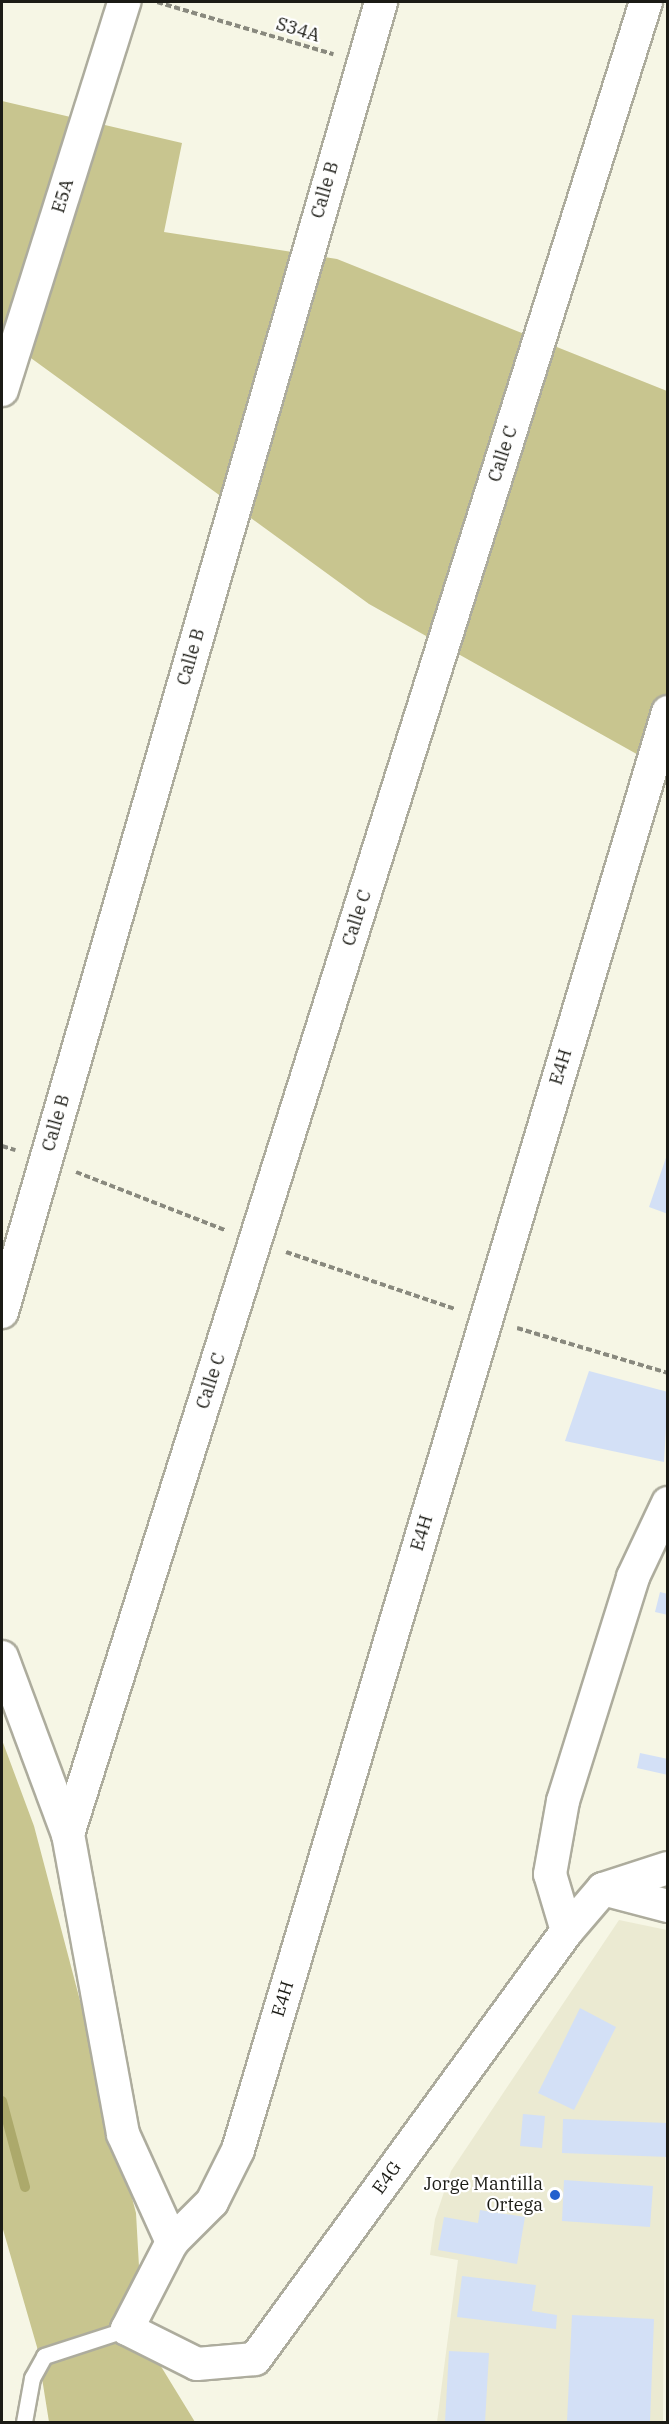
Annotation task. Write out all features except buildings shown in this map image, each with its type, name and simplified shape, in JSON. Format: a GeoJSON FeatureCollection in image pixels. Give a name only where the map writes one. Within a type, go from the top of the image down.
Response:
{"type":"FeatureCollection","features":[{"type":"Feature","properties":{"kind":"street","name":"E5A"},"geometry":{"type":"LineString","coordinates":[[2,390],[124,2]]}},
{"type":"Feature","properties":{"kind":"street","name":"Calle B"},"geometry":{"type":"LineString","coordinates":[[2,1312],[381,2]]}},
{"type":"Feature","properties":{"kind":"street","name":"Calle C"},"geometry":{"type":"LineString","coordinates":[[68,1834],[646,2]]}},
{"type":"Feature","properties":{"kind":"street","name":"E4H"},"geometry":{"type":"LineString","coordinates":[[127,2329],[172,2242],[212,2202],[238,2150],[668,712]]}},
{"type":"Feature","properties":{"kind":"street"},"geometry":{"type":"LineString","coordinates":[[567,1931],[550,1874],[563,1801],[633,1577],[668,1503]]}},
{"type":"Feature","properties":{"kind":"street"},"geometry":{"type":"LineString","coordinates":[[2,1657],[68,1834],[123,2134],[172,2242]]}},
{"type":"Feature","properties":{"kind":"street"},"geometry":{"type":"LineString","coordinates":[[603,1889],[668,1868]]}},
{"type":"Feature","properties":{"kind":"street"},"geometry":{"type":"LineString","coordinates":[[603,1889],[668,1906]]}},
{"type":"Feature","properties":{"kind":"street","name":"E4G"},"geometry":{"type":"LineString","coordinates":[[127,2329],[197,2364],[255,2359],[567,1931],[603,1889]]}},
{"type":"Feature","properties":{"kind":"lane"},"geometry":{"type":"LineString","coordinates":[[24,2422],[32,2378],[44,2356],[127,2329]]}},
{"type":"Feature","properties":{"kind":"path","name":"S34A"},"geometry":{"type":"LineString","coordinates":[[157,2],[362,63]]}},
{"type":"Feature","properties":{"kind":"path"},"geometry":{"type":"LineString","coordinates":[[2,1146],[45,1160],[255,1242],[486,1319],[668,1373]]}},
{"type":"Feature","properties":{"kind":"shaded area"},"geometry":{"type":"Polygon","coordinates":[[[2,101],[182,143],[164,232],[337,259],[667,391],[667,771],[369,604],[2,337],[2,101]]]}},
{"type":"Feature","properties":{"kind":"shaded area"},"geometry":{"type":"Polygon","coordinates":[[[2,1740],[34,1826],[136,2213],[143,2337],[195,2422],[49,2422],[37,2347],[2,2226],[2,1740]]]}},
{"type":"Feature","properties":{"kind":"shaded area","name":"Jorge Mantilla Ortega"},"geometry":{"type":"Polygon","coordinates":[[[619,1920],[667,1930],[663,2422],[437,2422],[458,2260],[430,2255],[435,2219],[451,2171],[619,1920]]]}},
{"type":"Feature","properties":{"kind":"waterway"},"geometry":{"type":"LineString","coordinates":[[2,2101],[25,2187]]}},
{"type":"Feature","properties":{"kind":"place","name":"Jorge Mantilla Ortega"},"geometry":{"type":"Point","coordinates":[555,2195]}}]}
